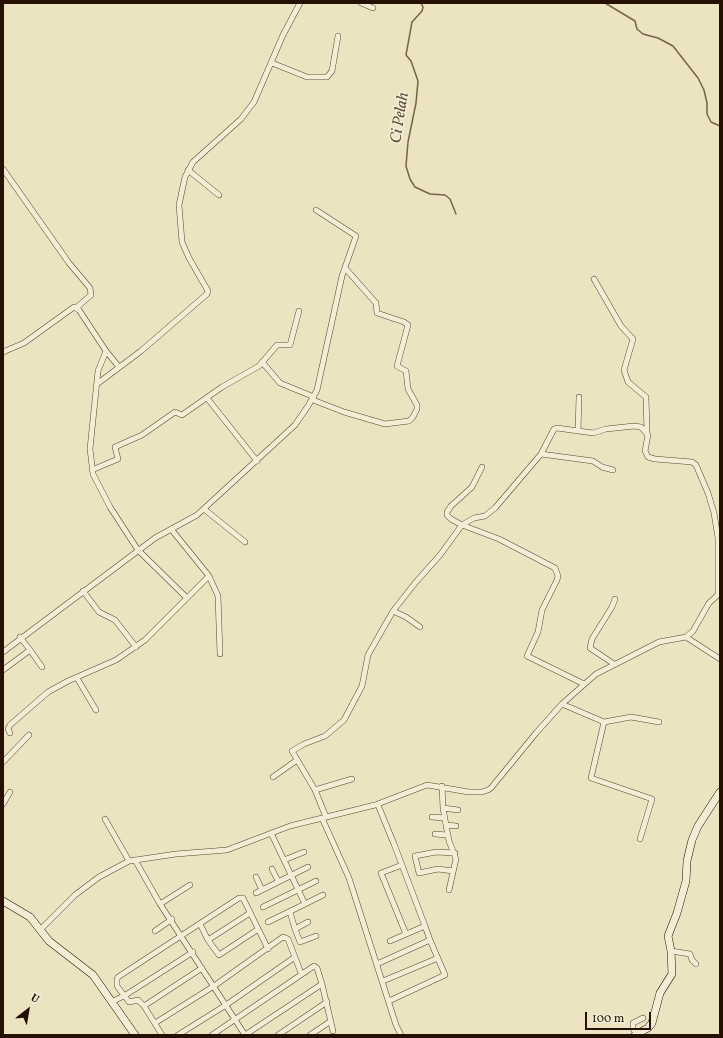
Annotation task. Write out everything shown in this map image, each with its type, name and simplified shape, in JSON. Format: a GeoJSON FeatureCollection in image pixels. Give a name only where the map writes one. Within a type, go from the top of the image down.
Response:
{"type":"FeatureCollection","features":[{"type":"Feature","properties":{"kind":"street"},"geometry":{"type":"LineString","coordinates":[[97,384],[183,317],[208,293],[206,286],[184,249],[182,242],[179,205],[188,170],[194,162],[241,119],[254,102],[283,35],[300,3]]}},
{"type":"Feature","properties":{"kind":"street"},"geometry":{"type":"LineString","coordinates":[[361,3],[373,8]]}},
{"type":"Feature","properties":{"kind":"street"},"geometry":{"type":"LineString","coordinates":[[272,63],[307,77],[327,77],[332,71],[338,36]]}},
{"type":"Feature","properties":{"kind":"street"},"geometry":{"type":"LineString","coordinates":[[3,169],[69,263],[90,288],[91,295],[76,308],[74,307],[24,343],[3,352]]}},
{"type":"Feature","properties":{"kind":"street"},"geometry":{"type":"LineString","coordinates":[[188,170],[218,195]]}},
{"type":"Feature","properties":{"kind":"street"},"geometry":{"type":"LineString","coordinates":[[4,649],[138,550],[171,529],[194,518],[258,461],[295,425],[313,399],[345,268],[356,234],[316,210]]}},
{"type":"Feature","properties":{"kind":"street"},"geometry":{"type":"LineString","coordinates":[[262,362],[280,383],[344,412],[385,424],[409,421],[413,417],[417,409],[417,405],[408,389],[406,371],[397,366],[408,325],[404,322],[377,313],[376,303],[345,268]]}},
{"type":"Feature","properties":{"kind":"street"},"geometry":{"type":"LineString","coordinates":[[40,930],[75,895],[99,877],[132,861],[227,850],[290,826],[376,805],[421,787],[432,785],[482,792],[491,788],[562,704],[599,672],[659,642],[686,637],[693,631],[709,603],[719,593],[718,538],[714,513],[698,466],[692,462],[648,457],[645,451],[648,439],[646,396],[628,382],[624,370],[633,339],[621,326],[594,279]]}},
{"type":"Feature","properties":{"kind":"street"},"geometry":{"type":"LineString","coordinates":[[76,308],[119,367]]}},
{"type":"Feature","properties":{"kind":"street"},"geometry":{"type":"LineString","coordinates":[[92,470],[118,459],[115,447],[142,435],[175,412],[182,415],[262,362],[277,345],[290,345],[299,311]]}},
{"type":"Feature","properties":{"kind":"street"},"geometry":{"type":"LineString","coordinates":[[106,351],[99,366],[90,449],[92,470],[98,486],[110,507],[138,550],[186,598]]}},
{"type":"Feature","properties":{"kind":"street"},"geometry":{"type":"LineString","coordinates":[[578,431],[579,397]]}},
{"type":"Feature","properties":{"kind":"street"},"geometry":{"type":"LineString","coordinates":[[206,398],[258,461]]}},
{"type":"Feature","properties":{"kind":"street"},"geometry":{"type":"LineString","coordinates":[[401,1035],[349,878],[324,818],[316,790],[292,754],[293,750],[333,731],[347,715],[362,686],[368,655],[393,611],[440,555],[462,525],[474,518],[485,516],[492,512],[541,454],[554,429],[557,428],[593,433],[606,429],[634,426],[647,432]]}},
{"type":"Feature","properties":{"kind":"street"},"geometry":{"type":"LineString","coordinates":[[541,454],[593,461],[602,467],[613,470]]}},
{"type":"Feature","properties":{"kind":"street"},"geometry":{"type":"LineString","coordinates":[[482,467],[472,487],[452,505],[447,512],[451,519],[462,525],[494,537],[554,568],[558,576],[542,610],[538,632],[527,656],[584,684]]}},
{"type":"Feature","properties":{"kind":"street"},"geometry":{"type":"LineString","coordinates":[[204,509],[245,542]]}},
{"type":"Feature","properties":{"kind":"street"},"geometry":{"type":"LineString","coordinates":[[171,529],[209,576],[218,596],[220,654]]}},
{"type":"Feature","properties":{"kind":"street"},"geometry":{"type":"LineString","coordinates":[[10,733],[8,729],[10,725],[48,692],[116,660],[136,646],[209,576]]}},
{"type":"Feature","properties":{"kind":"street"},"geometry":{"type":"LineString","coordinates":[[83,591],[99,612],[115,620],[136,646]]}},
{"type":"Feature","properties":{"kind":"street"},"geometry":{"type":"LineString","coordinates":[[614,664],[590,648],[592,639],[612,607],[615,599]]}},
{"type":"Feature","properties":{"kind":"street"},"geometry":{"type":"LineString","coordinates":[[393,611],[406,617],[420,627]]}},
{"type":"Feature","properties":{"kind":"street"},"geometry":{"type":"LineString","coordinates":[[686,637],[720,659]]}},
{"type":"Feature","properties":{"kind":"street"},"geometry":{"type":"LineString","coordinates":[[20,638],[42,667]]}},
{"type":"Feature","properties":{"kind":"street"},"geometry":{"type":"LineString","coordinates":[[3,670],[30,650]]}},
{"type":"Feature","properties":{"kind":"street"},"geometry":{"type":"LineString","coordinates":[[77,678],[96,710]]}},
{"type":"Feature","properties":{"kind":"street"},"geometry":{"type":"LineString","coordinates":[[562,704],[604,722],[631,717],[659,722]]}},
{"type":"Feature","properties":{"kind":"street"},"geometry":{"type":"LineString","coordinates":[[604,722],[590,778],[652,799],[640,839]]}},
{"type":"Feature","properties":{"kind":"street"},"geometry":{"type":"LineString","coordinates":[[3,762],[29,735]]}},
{"type":"Feature","properties":{"kind":"street"},"geometry":{"type":"LineString","coordinates":[[273,777],[296,760]]}},
{"type":"Feature","properties":{"kind":"street"},"geometry":{"type":"LineString","coordinates":[[316,790],[352,779]]}},
{"type":"Feature","properties":{"kind":"street"},"geometry":{"type":"LineString","coordinates":[[442,786],[444,818],[447,835],[456,859],[449,890]]}},
{"type":"Feature","properties":{"kind":"street"},"geometry":{"type":"LineString","coordinates":[[3,804],[10,792]]}},
{"type":"Feature","properties":{"kind":"street"},"geometry":{"type":"LineString","coordinates":[[644,1018],[633,1023],[633,1029],[636,1034],[648,1028],[652,1023],[660,994],[672,974],[671,951],[668,936],[677,913],[686,881],[687,865],[692,840],[698,826],[720,792]]}},
{"type":"Feature","properties":{"kind":"street"},"geometry":{"type":"LineString","coordinates":[[376,805],[392,845],[402,865],[424,926],[445,975],[389,1001]]}},
{"type":"Feature","properties":{"kind":"street"},"geometry":{"type":"LineString","coordinates":[[443,808],[458,810]]}},
{"type":"Feature","properties":{"kind":"street"},"geometry":{"type":"LineString","coordinates":[[432,818],[444,818]]}},
{"type":"Feature","properties":{"kind":"street"},"geometry":{"type":"LineString","coordinates":[[105,819],[193,952],[245,1035],[322,984]]}},
{"type":"Feature","properties":{"kind":"street"},"geometry":{"type":"LineString","coordinates":[[446,825],[456,826]]}},
{"type":"Feature","properties":{"kind":"street"},"geometry":{"type":"LineString","coordinates":[[271,833],[306,904]]}},
{"type":"Feature","properties":{"kind":"street"},"geometry":{"type":"LineString","coordinates":[[435,834],[447,835]]}},
{"type":"Feature","properties":{"kind":"street"},"geometry":{"type":"LineString","coordinates":[[284,860],[304,852]]}},
{"type":"Feature","properties":{"kind":"street"},"geometry":{"type":"LineString","coordinates":[[453,871],[443,868],[419,873],[415,856],[436,852],[455,853]]}},
{"type":"Feature","properties":{"kind":"street"},"geometry":{"type":"LineString","coordinates":[[402,865],[382,873],[406,934]]}},
{"type":"Feature","properties":{"kind":"street"},"geometry":{"type":"LineString","coordinates":[[256,893],[308,867]]}},
{"type":"Feature","properties":{"kind":"street"},"geometry":{"type":"LineString","coordinates":[[272,869],[278,881]]}},
{"type":"Feature","properties":{"kind":"street"},"geometry":{"type":"LineString","coordinates":[[256,877],[262,890]]}},
{"type":"Feature","properties":{"kind":"street"},"geometry":{"type":"LineString","coordinates":[[263,907],[316,881]]}},
{"type":"Feature","properties":{"kind":"street"},"geometry":{"type":"LineString","coordinates":[[160,904],[190,885]]}},
{"type":"Feature","properties":{"kind":"street"},"geometry":{"type":"LineString","coordinates":[[268,922],[323,895]]}},
{"type":"Feature","properties":{"kind":"street"},"geometry":{"type":"LineString","coordinates":[[162,1035],[144,1006],[138,1000],[129,1002],[124,996],[117,986],[116,982],[118,977],[239,898],[243,898],[257,930],[268,949]]}},
{"type":"Feature","properties":{"kind":"street"},"geometry":{"type":"LineString","coordinates":[[3,901],[30,917],[49,941],[93,974],[135,1035]]}},
{"type":"Feature","properties":{"kind":"street"},"geometry":{"type":"LineString","coordinates":[[290,912],[300,942],[316,936]]}},
{"type":"Feature","properties":{"kind":"street"},"geometry":{"type":"LineString","coordinates":[[208,940],[250,913]]}},
{"type":"Feature","properties":{"kind":"street"},"geometry":{"type":"LineString","coordinates":[[155,931],[172,920]]}},
{"type":"Feature","properties":{"kind":"street"},"geometry":{"type":"LineString","coordinates":[[295,928],[308,922]]}},
{"type":"Feature","properties":{"kind":"street"},"geometry":{"type":"LineString","coordinates":[[200,924],[208,940],[219,955],[257,930]]}},
{"type":"Feature","properties":{"kind":"street"},"geometry":{"type":"LineString","coordinates":[[390,941],[424,926]]}},
{"type":"Feature","properties":{"kind":"street"},"geometry":{"type":"LineString","coordinates":[[155,1023],[214,986],[283,938],[286,937],[301,973]]}},
{"type":"Feature","properties":{"kind":"street"},"geometry":{"type":"LineString","coordinates":[[377,964],[430,940]]}},
{"type":"Feature","properties":{"kind":"street"},"geometry":{"type":"LineString","coordinates":[[671,951],[689,954],[696,964]]}},
{"type":"Feature","properties":{"kind":"street"},"geometry":{"type":"LineString","coordinates":[[113,1001],[124,996],[193,952]]}},
{"type":"Feature","properties":{"kind":"street"},"geometry":{"type":"LineString","coordinates":[[178,1035],[226,1005],[295,957]]}},
{"type":"Feature","properties":{"kind":"street"},"geometry":{"type":"LineString","coordinates":[[383,981],[438,958]]}},
{"type":"Feature","properties":{"kind":"street"},"geometry":{"type":"LineString","coordinates":[[212,1035],[301,973],[316,966],[327,1002],[333,1031]]}},
{"type":"Feature","properties":{"kind":"street"},"geometry":{"type":"LineString","coordinates":[[144,1006],[202,968]]}},
{"type":"Feature","properties":{"kind":"street"},"geometry":{"type":"LineString","coordinates":[[278,1035],[327,1002]]}},
{"type":"Feature","properties":{"kind":"street"},"geometry":{"type":"LineString","coordinates":[[311,1035],[331,1021]]}},
{"type":"Feature","properties":{"kind":"waterway","name":"Ci Pelah"},"geometry":{"type":"LineString","coordinates":[[421,3],[423,7],[422,11],[412,22],[406,55],[411,61],[418,81],[416,103],[408,142],[406,166],[410,179],[415,187],[430,194],[445,195],[450,199],[456,214]]}},
{"type":"Feature","properties":{"kind":"waterway"},"geometry":{"type":"LineString","coordinates":[[605,3],[635,21],[637,29],[643,34],[658,38],[673,46],[698,78],[704,90],[707,103],[707,114],[711,122],[720,126]]}}]}
